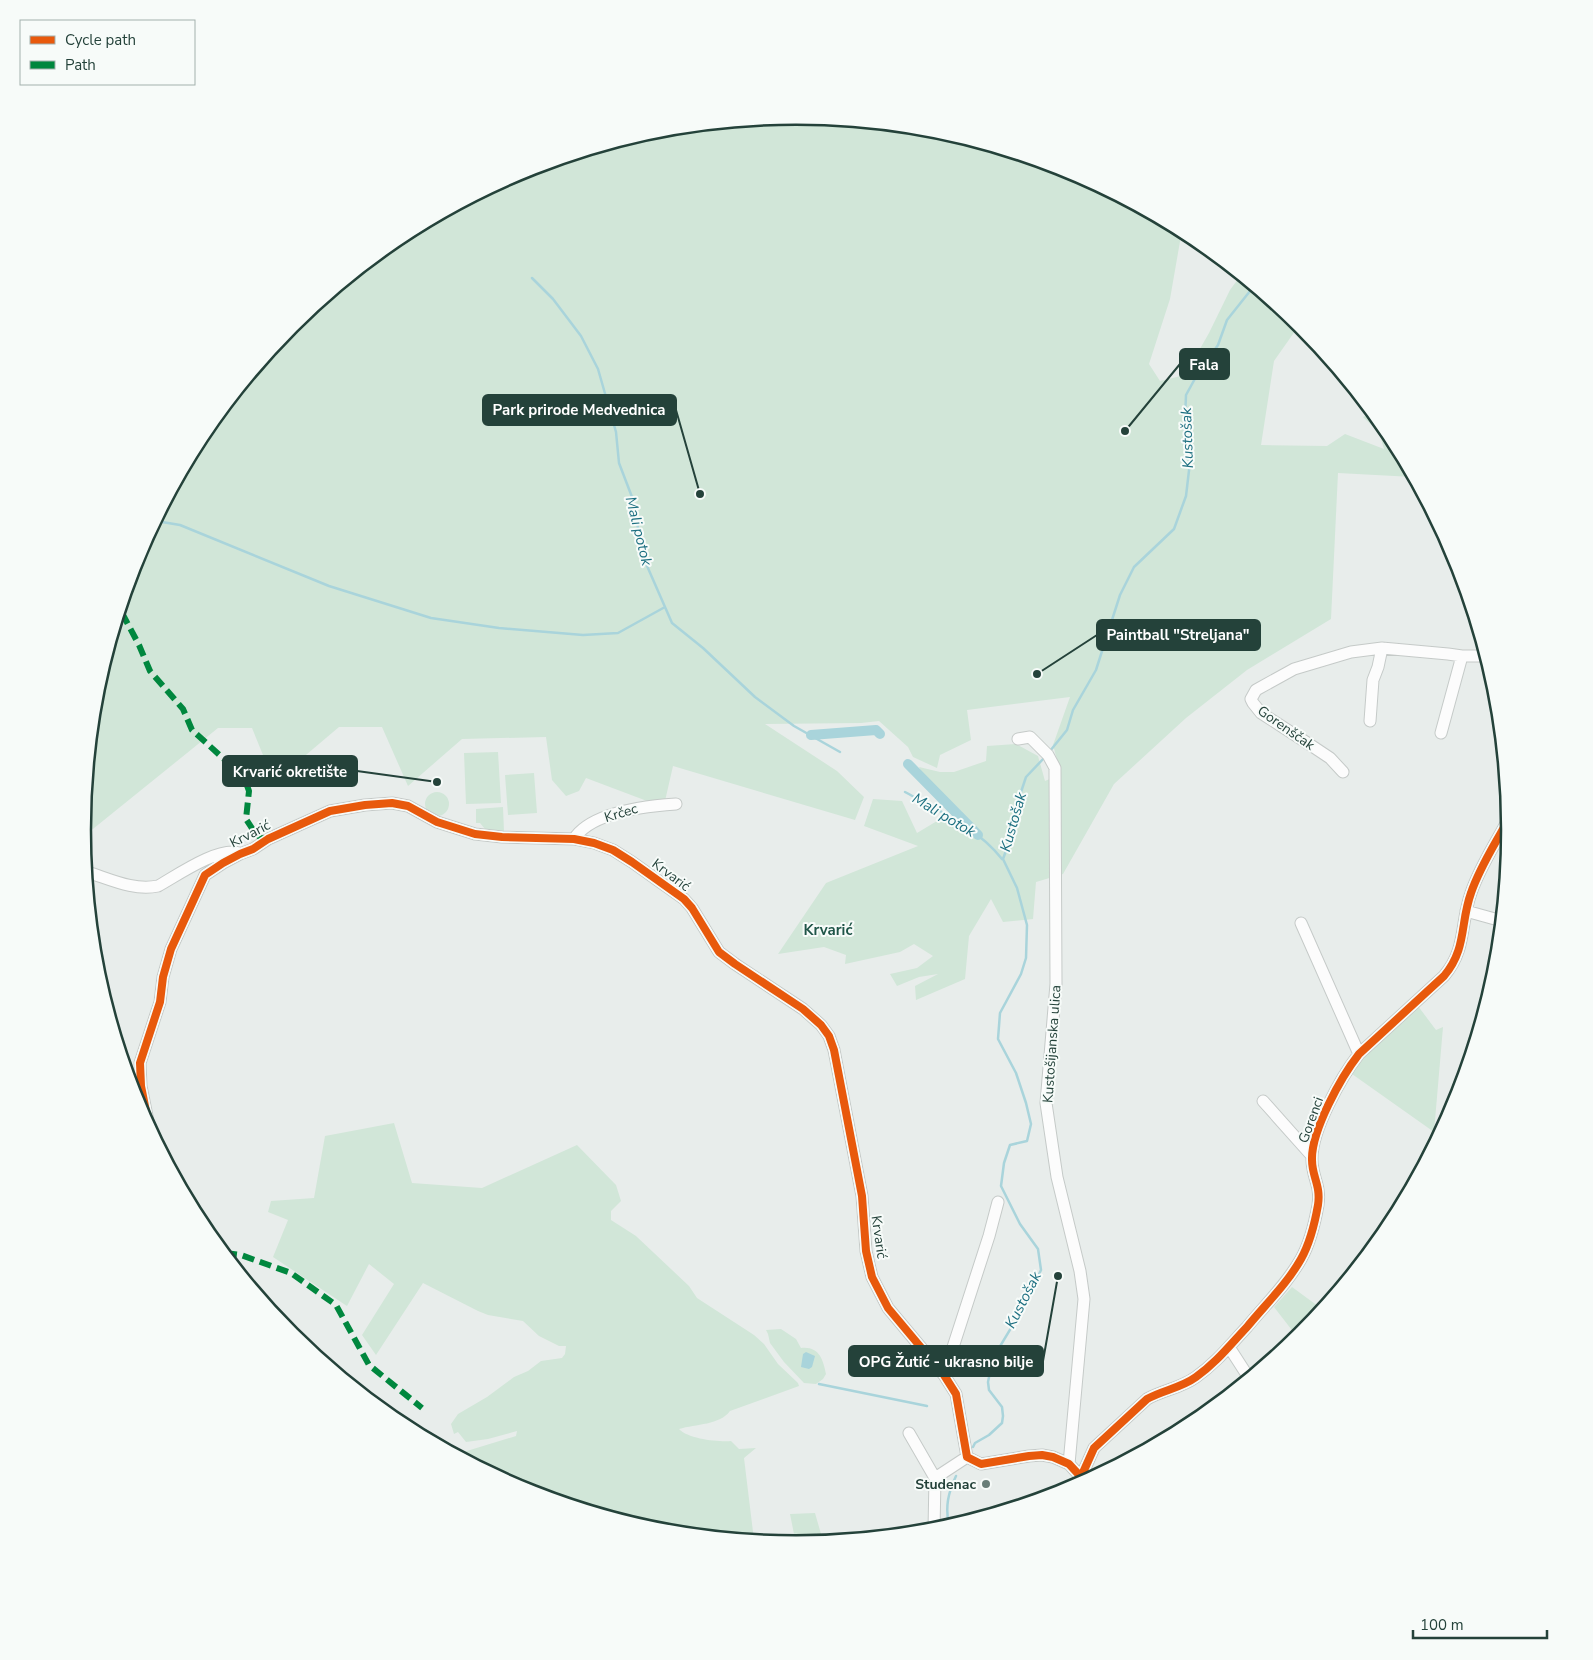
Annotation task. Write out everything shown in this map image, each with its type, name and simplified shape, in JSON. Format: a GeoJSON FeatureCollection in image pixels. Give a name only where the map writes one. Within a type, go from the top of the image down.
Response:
{"type":"FeatureCollection","features":[{"type":"Feature","properties":{"kind":"street","name":"Gorenščak"},"geometry":{"type":"LineString","coordinates":[[1343,772],[1330,758],[1261,713],[1252,704],[1252,694],[1273,679],[1301,666],[1351,652],[1382,648],[1480,656]]}},
{"type":"Feature","properties":{"kind":"street"},"geometry":{"type":"LineString","coordinates":[[1370,721],[1373,680],[1382,648]]}},
{"type":"Feature","properties":{"kind":"street"},"geometry":{"type":"LineString","coordinates":[[1441,734],[1462,656]]}},
{"type":"Feature","properties":{"kind":"street","name":"Kustošijanska ulica"},"geometry":{"type":"LineString","coordinates":[[1018,739],[1030,737],[1048,755],[1055,768],[1056,984],[1046,1103],[1057,1177],[1080,1271],[1084,1299],[1069,1464]]}},
{"type":"Feature","properties":{"kind":"street","name":"Krvarić"},"geometry":{"type":"LineString","coordinates":[[142,1093],[140,1063],[160,1002],[162,977],[171,949],[206,875],[240,854],[254,849],[268,839],[330,811],[392,802],[408,806],[437,822],[475,834],[502,837],[574,839],[594,843],[612,850],[679,895],[692,908],[719,952],[803,1009],[829,1036],[834,1050],[862,1196],[866,1251],[872,1277],[888,1308],[944,1375],[956,1394],[967,1457]]}},
{"type":"Feature","properties":{"kind":"street","name":"Krčec"},"geometry":{"type":"LineString","coordinates":[[574,839],[578,832],[591,823],[611,816],[644,806],[676,804]]}},
{"type":"Feature","properties":{"kind":"street","name":"Gorenci"},"geometry":{"type":"LineString","coordinates":[[1084,1474],[1094,1448],[1147,1399],[1187,1383],[1218,1358],[1287,1279],[1302,1259],[1315,1218],[1319,1196],[1319,1188],[1312,1163],[1314,1144],[1332,1096],[1359,1054],[1449,970],[1457,957],[1462,943],[1466,911],[1471,893],[1480,870],[1502,831]]}},
{"type":"Feature","properties":{"kind":"street"},"geometry":{"type":"LineString","coordinates":[[93,874],[129,886],[158,886],[210,857],[223,853],[236,852],[240,854]]}},
{"type":"Feature","properties":{"kind":"street"},"geometry":{"type":"LineString","coordinates":[[1466,911],[1496,919]]}},
{"type":"Feature","properties":{"kind":"street"},"geometry":{"type":"LineString","coordinates":[[1301,923],[1359,1054]]}},
{"type":"Feature","properties":{"kind":"street"},"geometry":{"type":"LineString","coordinates":[[1263,1101],[1312,1156]]}},
{"type":"Feature","properties":{"kind":"street"},"geometry":{"type":"LineString","coordinates":[[944,1375],[989,1236],[998,1202]]}},
{"type":"Feature","properties":{"kind":"street"},"geometry":{"type":"LineString","coordinates":[[1229,1347],[1246,1373]]}},
{"type":"Feature","properties":{"kind":"street"},"geometry":{"type":"LineString","coordinates":[[908,1433],[934,1478],[934,1522]]}},
{"type":"Feature","properties":{"kind":"street"},"geometry":{"type":"LineString","coordinates":[[934,1478],[967,1457],[981,1464],[1042,1455],[1053,1457],[1069,1464],[1079,1476]]}},
{"type":"Feature","properties":{"kind":"green space"},"geometry":{"type":"Polygon","coordinates":[[[750,126],[843,126],[889,131],[934,138],[1023,162],[1066,178],[1108,197],[1149,219],[1180,239],[1170,299],[1149,364],[1160,381],[1185,375],[1209,333],[1230,290],[1238,280],[1295,331],[1274,361],[1261,445],[1327,446],[1345,434],[1384,449],[1379,433],[1407,477],[1338,473],[1331,619],[1247,670],[1186,718],[1114,784],[1063,874],[1036,882],[1033,919],[1003,922],[991,899],[969,936],[965,979],[916,1000],[915,986],[938,974],[919,977],[897,986],[890,974],[917,968],[933,956],[914,944],[900,952],[845,964],[846,955],[824,947],[778,954],[826,883],[918,846],[864,826],[873,799],[902,801],[917,833],[937,821],[955,823],[962,812],[922,774],[919,767],[940,772],[954,772],[986,761],[987,746],[1016,744],[1038,756],[1045,781],[1061,774],[1053,745],[1070,697],[967,710],[971,740],[940,755],[937,768],[913,757],[908,747],[879,721],[861,723],[765,724],[837,771],[864,797],[855,820],[673,766],[665,801],[647,801],[586,778],[579,791],[566,796],[552,780],[546,737],[462,739],[408,786],[382,727],[339,727],[274,782],[252,728],[218,728],[91,831],[97,738],[115,647],[129,603],[145,560],[164,518],[210,438],[237,401],[266,365],[331,300],[367,270],[444,219],[485,197],[527,178],[570,162],[659,138],[750,126]]]}},
{"type":"Feature","properties":{"kind":"green space"},"geometry":{"type":"Polygon","coordinates":[[[1366,415],[1378,431],[1363,417],[1366,415]]]}},
{"type":"Feature","properties":{"kind":"green space"},"geometry":{"type":"Polygon","coordinates":[[[498,752],[501,803],[466,804],[464,753],[498,752]]]}},
{"type":"Feature","properties":{"kind":"green space"},"geometry":{"type":"Polygon","coordinates":[[[534,773],[537,813],[508,815],[505,775],[534,773]]]}},
{"type":"Feature","properties":{"kind":"green space"},"geometry":{"type":"Polygon","coordinates":[[[437,792],[442,793],[448,799],[448,809],[442,815],[437,816],[432,815],[426,809],[425,804],[426,799],[432,793],[437,792]]]}},
{"type":"Feature","properties":{"kind":"green space"},"geometry":{"type":"Polygon","coordinates":[[[503,807],[504,832],[485,829],[480,823],[476,823],[476,809],[503,807]]]}},
{"type":"Feature","properties":{"kind":"green space"},"geometry":{"type":"Polygon","coordinates":[[[1415,1006],[1418,1006],[1436,1030],[1443,1027],[1434,1132],[1352,1074],[1351,1070],[1415,1006]]]}},
{"type":"Feature","properties":{"kind":"green space"},"geometry":{"type":"Polygon","coordinates":[[[394,1123],[412,1183],[482,1188],[577,1145],[616,1185],[621,1201],[611,1211],[611,1220],[636,1236],[689,1286],[697,1298],[754,1335],[764,1344],[778,1364],[798,1383],[799,1386],[730,1411],[726,1416],[714,1422],[679,1429],[696,1437],[731,1441],[739,1449],[756,1448],[744,1458],[753,1534],[659,1522],[614,1511],[570,1498],[527,1482],[464,1452],[516,1436],[517,1431],[488,1439],[466,1442],[458,1432],[454,1434],[451,1424],[458,1414],[541,1361],[562,1358],[565,1354],[566,1346],[559,1346],[539,1336],[523,1321],[488,1315],[423,1283],[376,1355],[362,1335],[394,1284],[369,1264],[347,1306],[273,1257],[288,1220],[268,1212],[271,1201],[314,1198],[325,1136],[394,1123]]]}},
{"type":"Feature","properties":{"kind":"green space"},"geometry":{"type":"Polygon","coordinates":[[[1292,1287],[1317,1305],[1293,1331],[1274,1307],[1292,1287]]]}},
{"type":"Feature","properties":{"kind":"green space"},"geometry":{"type":"Polygon","coordinates":[[[781,1329],[796,1339],[801,1348],[816,1351],[822,1359],[826,1374],[823,1379],[816,1384],[804,1383],[784,1362],[770,1343],[766,1330],[781,1329]]]}},
{"type":"Feature","properties":{"kind":"green space"},"geometry":{"type":"Polygon","coordinates":[[[815,1513],[821,1534],[794,1535],[790,1514],[815,1513]]]}},
{"type":"Feature","properties":{"kind":"water"},"geometry":{"type":"Polygon","coordinates":[[[806,1352],[815,1356],[812,1367],[809,1369],[801,1367],[803,1354],[806,1352]]]}},
{"type":"Feature","properties":{"kind":"waterway","name":"Mali potok"},"geometry":{"type":"LineString","coordinates":[[532,278],[553,299],[581,336],[598,369],[616,432],[619,463],[632,497],[644,559],[672,623],[703,648],[755,697],[794,726],[840,752]]}},
{"type":"Feature","properties":{"kind":"waterway","name":"Kustošak"},"geometry":{"type":"LineString","coordinates":[[1050,751],[1067,730],[1073,710],[1096,670],[1120,595],[1134,567],[1174,529],[1186,496],[1190,462],[1184,444],[1186,395],[1197,375],[1218,345],[1227,320],[1250,290]]}},
{"type":"Feature","properties":{"kind":"waterway"},"geometry":{"type":"LineString","coordinates":[[162,522],[180,525],[329,586],[431,618],[499,628],[583,635],[618,633],[665,607]]}},
{"type":"Feature","properties":{"kind":"waterway"},"geometry":{"type":"LineString","coordinates":[[811,735],[876,730],[880,734]]}},
{"type":"Feature","properties":{"kind":"waterway","name":"Kustošak"},"geometry":{"type":"LineString","coordinates":[[973,1447],[975,1443],[989,1435],[1002,1423],[1002,1407],[989,1390],[988,1382],[993,1358],[1023,1308],[1041,1270],[1038,1249],[1020,1224],[1001,1186],[1004,1163],[1010,1145],[1027,1141],[1031,1124],[1016,1073],[998,1039],[1000,1013],[1021,974],[1026,958],[1027,925],[1017,888],[1003,859],[1012,834],[1015,810],[1026,777],[1045,757]]}},
{"type":"Feature","properties":{"kind":"waterway"},"geometry":{"type":"LineString","coordinates":[[908,764],[978,835]]}},
{"type":"Feature","properties":{"kind":"waterway","name":"Mali potok"},"geometry":{"type":"LineString","coordinates":[[905,792],[970,829],[982,838],[1002,859]]}},
{"type":"Feature","properties":{"kind":"waterway"},"geometry":{"type":"LineString","coordinates":[[819,1384],[927,1406]]}},
{"type":"Feature","properties":{"kind":"waterway","name":"Kustošak"},"geometry":{"type":"LineString","coordinates":[[948,1519],[948,1500],[956,1476]]}},
{"type":"Feature","properties":{"kind":"marked path"},"geometry":{"type":"LineString","coordinates":[[124,617],[150,671],[183,709],[192,730],[245,780],[249,791],[246,819],[255,833],[261,838],[268,839]]}},
{"type":"Feature","properties":{"kind":"marked path"},"geometry":{"type":"LineString","coordinates":[[233,1254],[291,1273],[336,1305],[369,1365],[422,1408]]}},
{"type":"Feature","properties":{"kind":"cycle path"},"geometry":{"type":"LineString","coordinates":[[142,1093],[140,1063],[160,1002],[163,977],[171,949],[205,875],[268,839],[330,811],[392,803],[408,806],[437,822],[475,834],[502,837],[574,839],[594,843],[613,850],[684,899],[692,908],[719,952],[803,1009],[821,1025],[829,1036],[834,1050],[862,1196],[866,1251],[872,1277],[888,1308],[944,1375],[956,1394],[967,1457],[981,1464],[1042,1455],[1053,1457],[1069,1464],[1080,1476]]}},
{"type":"Feature","properties":{"kind":"cycle path"},"geometry":{"type":"LineString","coordinates":[[1082,1475],[1094,1448],[1147,1399],[1190,1381],[1223,1354],[1283,1286],[1301,1259],[1312,1232],[1317,1212],[1319,1198],[1312,1166],[1313,1148],[1316,1134],[1328,1105],[1359,1054],[1444,976],[1451,966],[1460,946],[1468,904],[1475,883],[1502,831]]}},
{"type":"Feature","properties":{"kind":"place","name":"Fala"},"geometry":{"type":"Point","coordinates":[1125,431]}},
{"type":"Feature","properties":{"kind":"place","name":"Park prirode Medvednica"},"geometry":{"type":"Point","coordinates":[700,494]}},
{"type":"Feature","properties":{"kind":"place","name":"Paintball \"Streljana\""},"geometry":{"type":"Point","coordinates":[1037,674]}},
{"type":"Feature","properties":{"kind":"place","name":"Krvarić okretište"},"geometry":{"type":"Point","coordinates":[437,782]}},
{"type":"Feature","properties":{"kind":"place","name":"OPG Žutić - ukrasno bilje"},"geometry":{"type":"Point","coordinates":[1058,1276]}},
{"type":"Feature","properties":{"kind":"place","name":"Studenac"},"geometry":{"type":"Point","coordinates":[986,1484]}},
{"type":"Feature","properties":{"kind":"district","name":"Krvarić"},"geometry":{"type":"Point","coordinates":[828,930]}}]}
